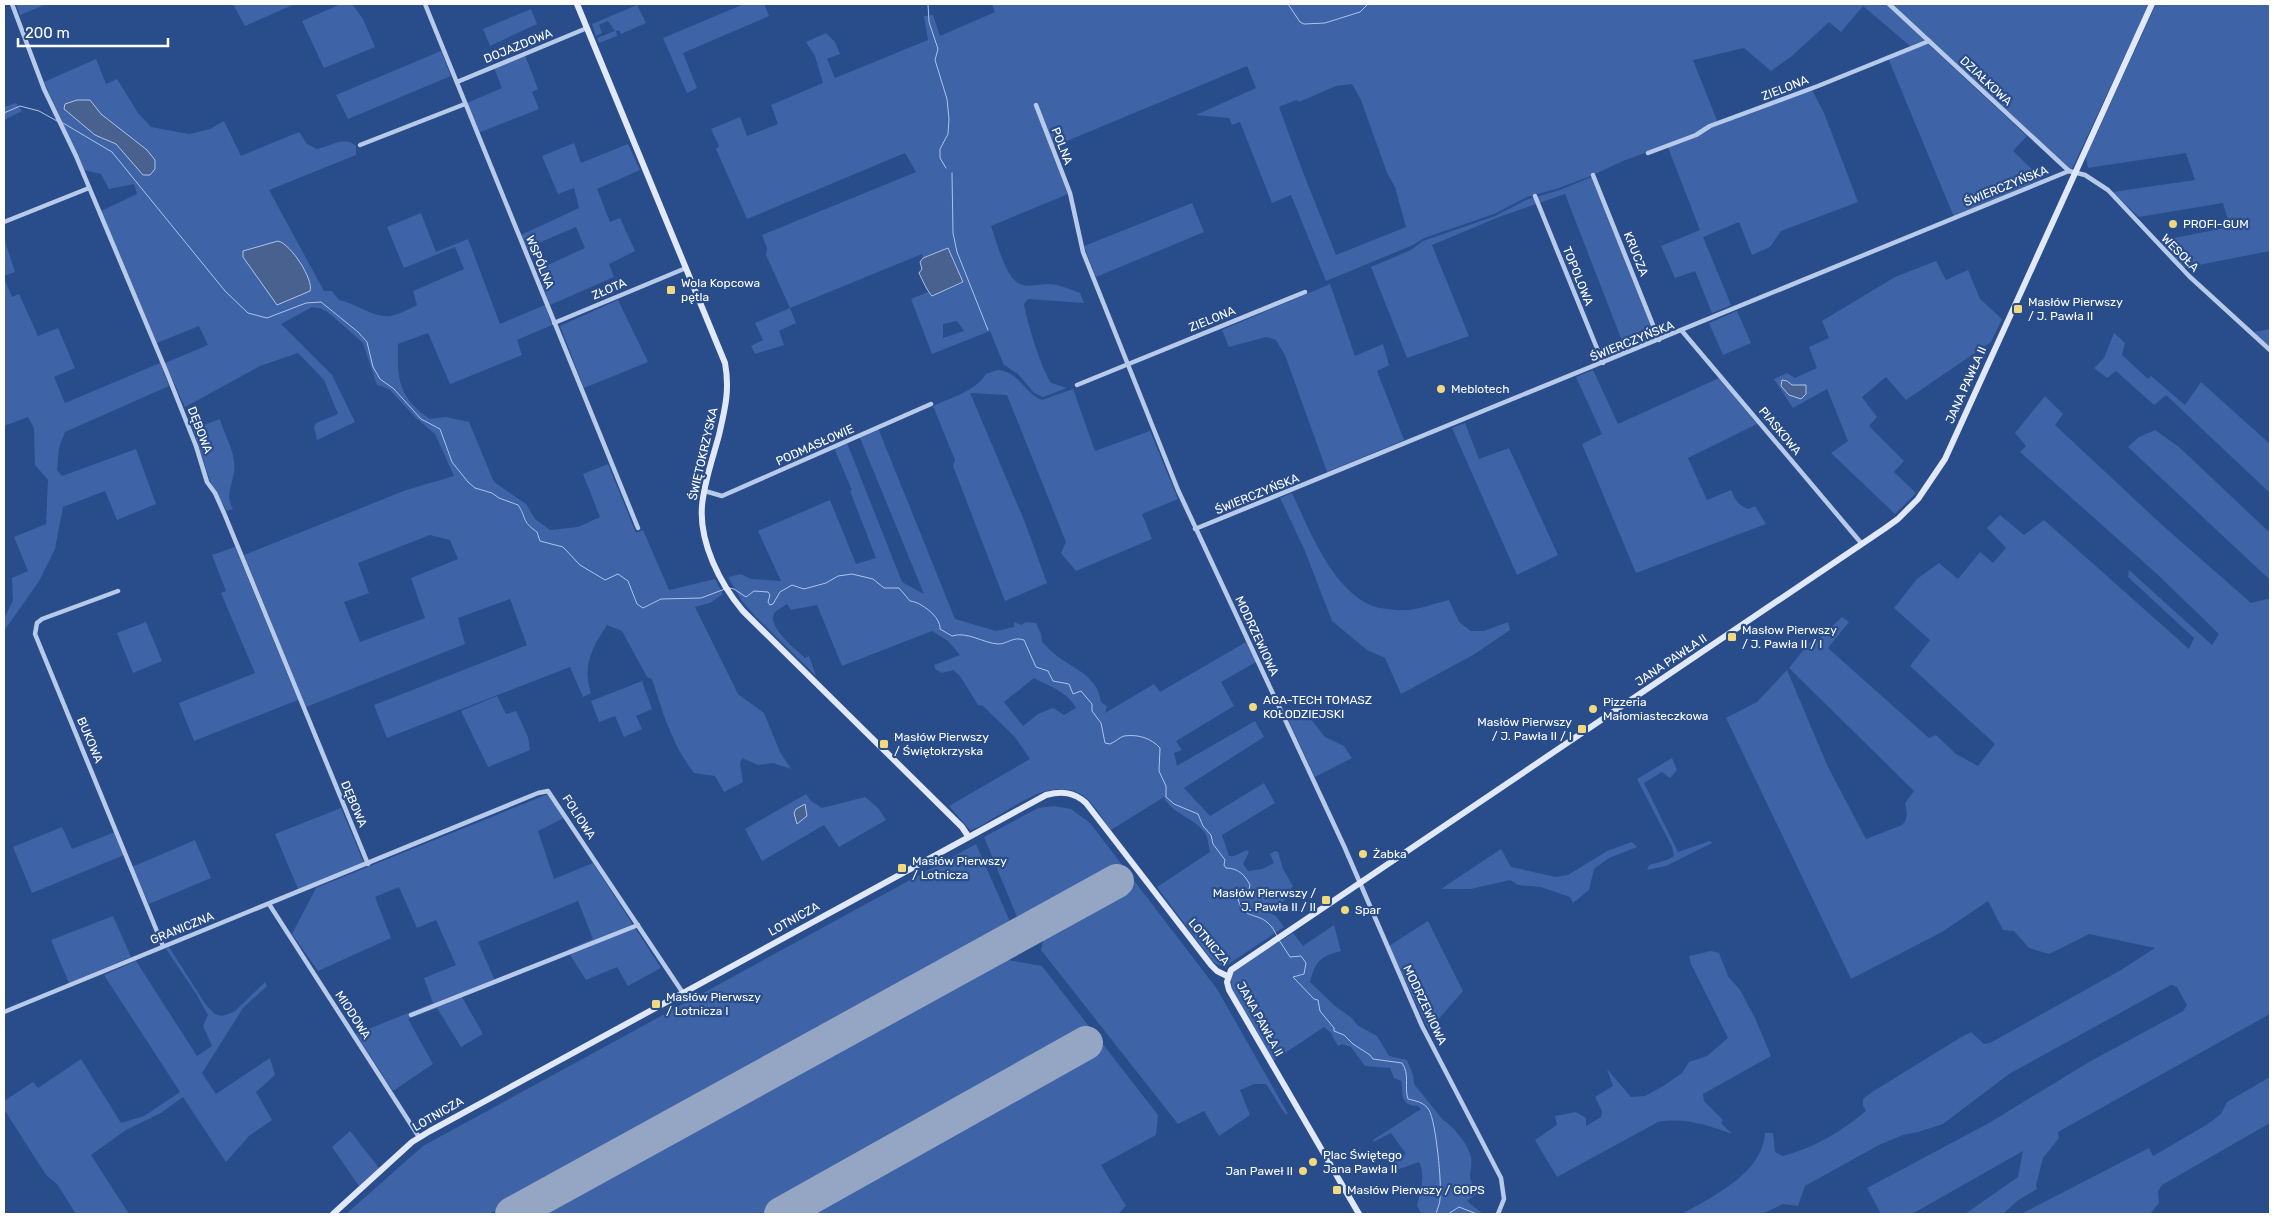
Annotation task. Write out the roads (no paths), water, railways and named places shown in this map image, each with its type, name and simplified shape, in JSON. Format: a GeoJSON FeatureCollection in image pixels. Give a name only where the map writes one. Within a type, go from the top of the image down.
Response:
{"type":"FeatureCollection","features":[{"type":"Feature","properties":{"kind":"main road","name":"ŚWIĘTOKRZYSKA"},"geometry":{"type":"LineString","coordinates":[[578,4],[725,363],[728,395],[702,505],[705,539],[725,584],[735,601],[755,624],[962,827],[968,836]]}},
{"type":"Feature","properties":{"kind":"main road","name":"JANA PAWŁA II"},"geometry":{"type":"LineString","coordinates":[[1359,1214],[1229,990],[1227,976],[1234,966],[1282,933],[1862,544],[1909,508],[1928,485],[1944,459],[2072,172],[2079,164],[2152,4]]}},
{"type":"Feature","properties":{"kind":"main road","name":"LOTNICZA"},"geometry":{"type":"LineString","coordinates":[[333,1214],[419,1137],[1046,795],[1066,792],[1080,798],[1211,965],[1217,971],[1227,976]]}},
{"type":"Feature","properties":{"kind":"street","name":"DĘBOWA"},"geometry":{"type":"LineString","coordinates":[[12,4],[44,89],[89,188],[186,422],[207,482],[224,513],[368,864]]}},
{"type":"Feature","properties":{"kind":"street","name":"WSPÓLNA"},"geometry":{"type":"LineString","coordinates":[[424,4],[638,528]]}},
{"type":"Feature","properties":{"kind":"street","name":"DZIAŁKOWA"},"geometry":{"type":"LineString","coordinates":[[1890,4],[2072,172]]}},
{"type":"Feature","properties":{"kind":"street","name":"DOJAZDOWA"},"geometry":{"type":"LineString","coordinates":[[456,82],[588,28]]}},
{"type":"Feature","properties":{"kind":"street","name":"ZIELONA"},"geometry":{"type":"LineString","coordinates":[[1648,153],[1696,135],[1710,126],[1929,41]]}},
{"type":"Feature","properties":{"kind":"street"},"geometry":{"type":"LineString","coordinates":[[360,145],[465,104]]}},
{"type":"Feature","properties":{"kind":"street","name":"POLNA"},"geometry":{"type":"LineString","coordinates":[[1036,105],[1070,194]]}},
{"type":"Feature","properties":{"kind":"street","name":"ŚWIERCZYŃSKA"},"geometry":{"type":"LineString","coordinates":[[1195,530],[2072,172]]}},
{"type":"Feature","properties":{"kind":"street","name":"WESOŁA"},"geometry":{"type":"LineString","coordinates":[[2072,172],[2098,181],[2188,276],[2270,350]]}},
{"type":"Feature","properties":{"kind":"street","name":"KRUCZA"},"geometry":{"type":"LineString","coordinates":[[1593,175],[1659,340]]}},
{"type":"Feature","properties":{"kind":"street"},"geometry":{"type":"LineString","coordinates":[[4,222],[89,188]]}},
{"type":"Feature","properties":{"kind":"street","name":"MODRZEWIOWA"},"geometry":{"type":"LineString","coordinates":[[1070,194],[1083,252],[1195,530],[1359,882],[1422,1026],[1501,1178],[1504,1199],[1498,1214]]}},
{"type":"Feature","properties":{"kind":"street","name":"TOPOLOWA"},"geometry":{"type":"LineString","coordinates":[[1535,196],[1603,363]]}},
{"type":"Feature","properties":{"kind":"street","name":"ZŁOTA"},"geometry":{"type":"LineString","coordinates":[[554,323],[686,268]]}},
{"type":"Feature","properties":{"kind":"street","name":"ZIELONA"},"geometry":{"type":"LineString","coordinates":[[1078,385],[1305,292]]}},
{"type":"Feature","properties":{"kind":"street","name":"PIASKOWA"},"geometry":{"type":"LineString","coordinates":[[1682,331],[1862,544]]}},
{"type":"Feature","properties":{"kind":"street","name":"PODMASŁOWIE"},"geometry":{"type":"LineString","coordinates":[[705,491],[722,496],[931,404]]}},
{"type":"Feature","properties":{"kind":"street","name":"BUKOWA"},"geometry":{"type":"LineString","coordinates":[[118,591],[42,619],[37,623],[35,634],[163,946]]}},
{"type":"Feature","properties":{"kind":"street","name":"FOLIOWA"},"geometry":{"type":"LineString","coordinates":[[368,864],[529,797],[548,791],[683,993]]}},
{"type":"Feature","properties":{"kind":"street","name":"GRANICZNA"},"geometry":{"type":"LineString","coordinates":[[4,1012],[368,864]]}},
{"type":"Feature","properties":{"kind":"street","name":"MIODOWA"},"geometry":{"type":"LineString","coordinates":[[269,904],[419,1137]]}},
{"type":"Feature","properties":{"kind":"street"},"geometry":{"type":"LineString","coordinates":[[411,1015],[638,925]]}},
{"type":"Feature","properties":{"kind":"waterway"},"geometry":{"type":"LineString","coordinates":[[928,4],[929,22],[938,49],[935,60],[947,99],[948,134],[940,149],[940,158],[946,168]]}},
{"type":"Feature","properties":{"kind":"waterway"},"geometry":{"type":"LineString","coordinates":[[1288,4],[1300,22],[1304,24],[1325,23],[1360,12],[1368,4]]}},
{"type":"Feature","properties":{"kind":"waterway"},"geometry":{"type":"LineString","coordinates":[[4,113],[20,106],[39,111],[57,121]]}},
{"type":"Feature","properties":{"kind":"waterway"},"geometry":{"type":"LineString","coordinates":[[63,123],[112,152],[225,291],[248,313],[267,318],[306,303],[321,302],[358,332],[367,342],[373,367],[380,379],[394,389],[421,419],[440,429],[452,462],[468,482],[475,488],[492,493],[499,498],[518,505],[526,522],[537,532],[540,541],[563,547],[580,565],[605,580],[618,574],[628,581],[637,604],[643,608],[661,599],[701,598],[725,589]]}},
{"type":"Feature","properties":{"kind":"waterway"},"geometry":{"type":"LineString","coordinates":[[952,173],[953,233],[957,252],[988,330]]}},
{"type":"Feature","properties":{"kind":"waterway"},"geometry":{"type":"LineString","coordinates":[[729,588],[746,597],[754,591],[768,592],[770,595],[768,602],[770,605],[773,604],[780,592],[792,585],[804,589],[826,583],[838,576],[852,574],[873,579],[884,588],[899,588],[910,601],[919,604],[934,615],[940,629],[952,636],[969,636],[998,644],[1017,639],[1024,640],[1036,667],[1048,671],[1053,681],[1069,684],[1073,694],[1081,691],[1092,704],[1092,711],[1101,723],[1105,743],[1110,744],[1124,736],[1134,736],[1148,739],[1160,748],[1159,771],[1166,786],[1166,797],[1174,804],[1198,814],[1203,826],[1211,835],[1213,844],[1225,860],[1224,865],[1226,868],[1234,869],[1241,873],[1250,885],[1249,889],[1238,899],[1241,906],[1247,913],[1268,923],[1277,936]]}},
{"type":"Feature","properties":{"kind":"waterway"},"geometry":{"type":"LineString","coordinates":[[1279,940],[1290,957],[1301,956],[1306,963],[1304,974],[1293,977],[1314,999],[1318,1000],[1320,1011],[1334,1028],[1334,1031],[1344,1035],[1373,1059],[1402,1063],[1406,1072],[1408,1099],[1417,1101],[1429,1110],[1434,1127],[1439,1167],[1440,1203],[1436,1214]]}},
{"type":"Feature","properties":{"kind":"waterway"},"geometry":{"type":"LineString","coordinates":[[1448,1214],[1459,1207],[1477,1214]]}},
{"type":"Feature","properties":{"kind":"place","name":"PROFI-GUM"},"geometry":{"type":"Point","coordinates":[2173,224]}},
{"type":"Feature","properties":{"kind":"place","name":"Wola Kopcowa pętla"},"geometry":{"type":"Point","coordinates":[671,290]}},
{"type":"Feature","properties":{"kind":"place","name":"Masłów Pierwszy / J. Pawła II"},"geometry":{"type":"Point","coordinates":[2018,309]}},
{"type":"Feature","properties":{"kind":"place","name":"Meblotech"},"geometry":{"type":"Point","coordinates":[1441,389]}},
{"type":"Feature","properties":{"kind":"place","name":"Masłow Pierwszy / J. Pawła II / I"},"geometry":{"type":"Point","coordinates":[1732,637]}},
{"type":"Feature","properties":{"kind":"place","name":"AGA-TECH TOMASZ KOŁODZIEJSKI"},"geometry":{"type":"Point","coordinates":[1253,707]}},
{"type":"Feature","properties":{"kind":"place","name":"Pizzeria Małomiasteczkowa"},"geometry":{"type":"Point","coordinates":[1593,709]}},
{"type":"Feature","properties":{"kind":"place","name":"Masłów Pierwszy / J. Pawła II / I"},"geometry":{"type":"Point","coordinates":[1582,729]}},
{"type":"Feature","properties":{"kind":"place","name":"Masłów Pierwszy / Świętokrzyska"},"geometry":{"type":"Point","coordinates":[884,744]}},
{"type":"Feature","properties":{"kind":"place","name":"Żabka"},"geometry":{"type":"Point","coordinates":[1363,854]}},
{"type":"Feature","properties":{"kind":"place","name":"Masłów Pierwszy / Lotnicza"},"geometry":{"type":"Point","coordinates":[902,868]}},
{"type":"Feature","properties":{"kind":"place","name":"Masłów Pierwszy / J. Pawła II / II"},"geometry":{"type":"Point","coordinates":[1326,900]}},
{"type":"Feature","properties":{"kind":"place","name":"Spar"},"geometry":{"type":"Point","coordinates":[1345,910]}},
{"type":"Feature","properties":{"kind":"place","name":"Masłów Pierwszy / Lotnicza I"},"geometry":{"type":"Point","coordinates":[656,1004]}},
{"type":"Feature","properties":{"kind":"place","name":"Plac Świętego Jana Pawła II"},"geometry":{"type":"Point","coordinates":[1313,1162]}},
{"type":"Feature","properties":{"kind":"place","name":"Jan Paweł II"},"geometry":{"type":"Point","coordinates":[1303,1171]}},
{"type":"Feature","properties":{"kind":"place","name":"Masłów Pierwszy / GOPS"},"geometry":{"type":"Point","coordinates":[1337,1190]}}]}
